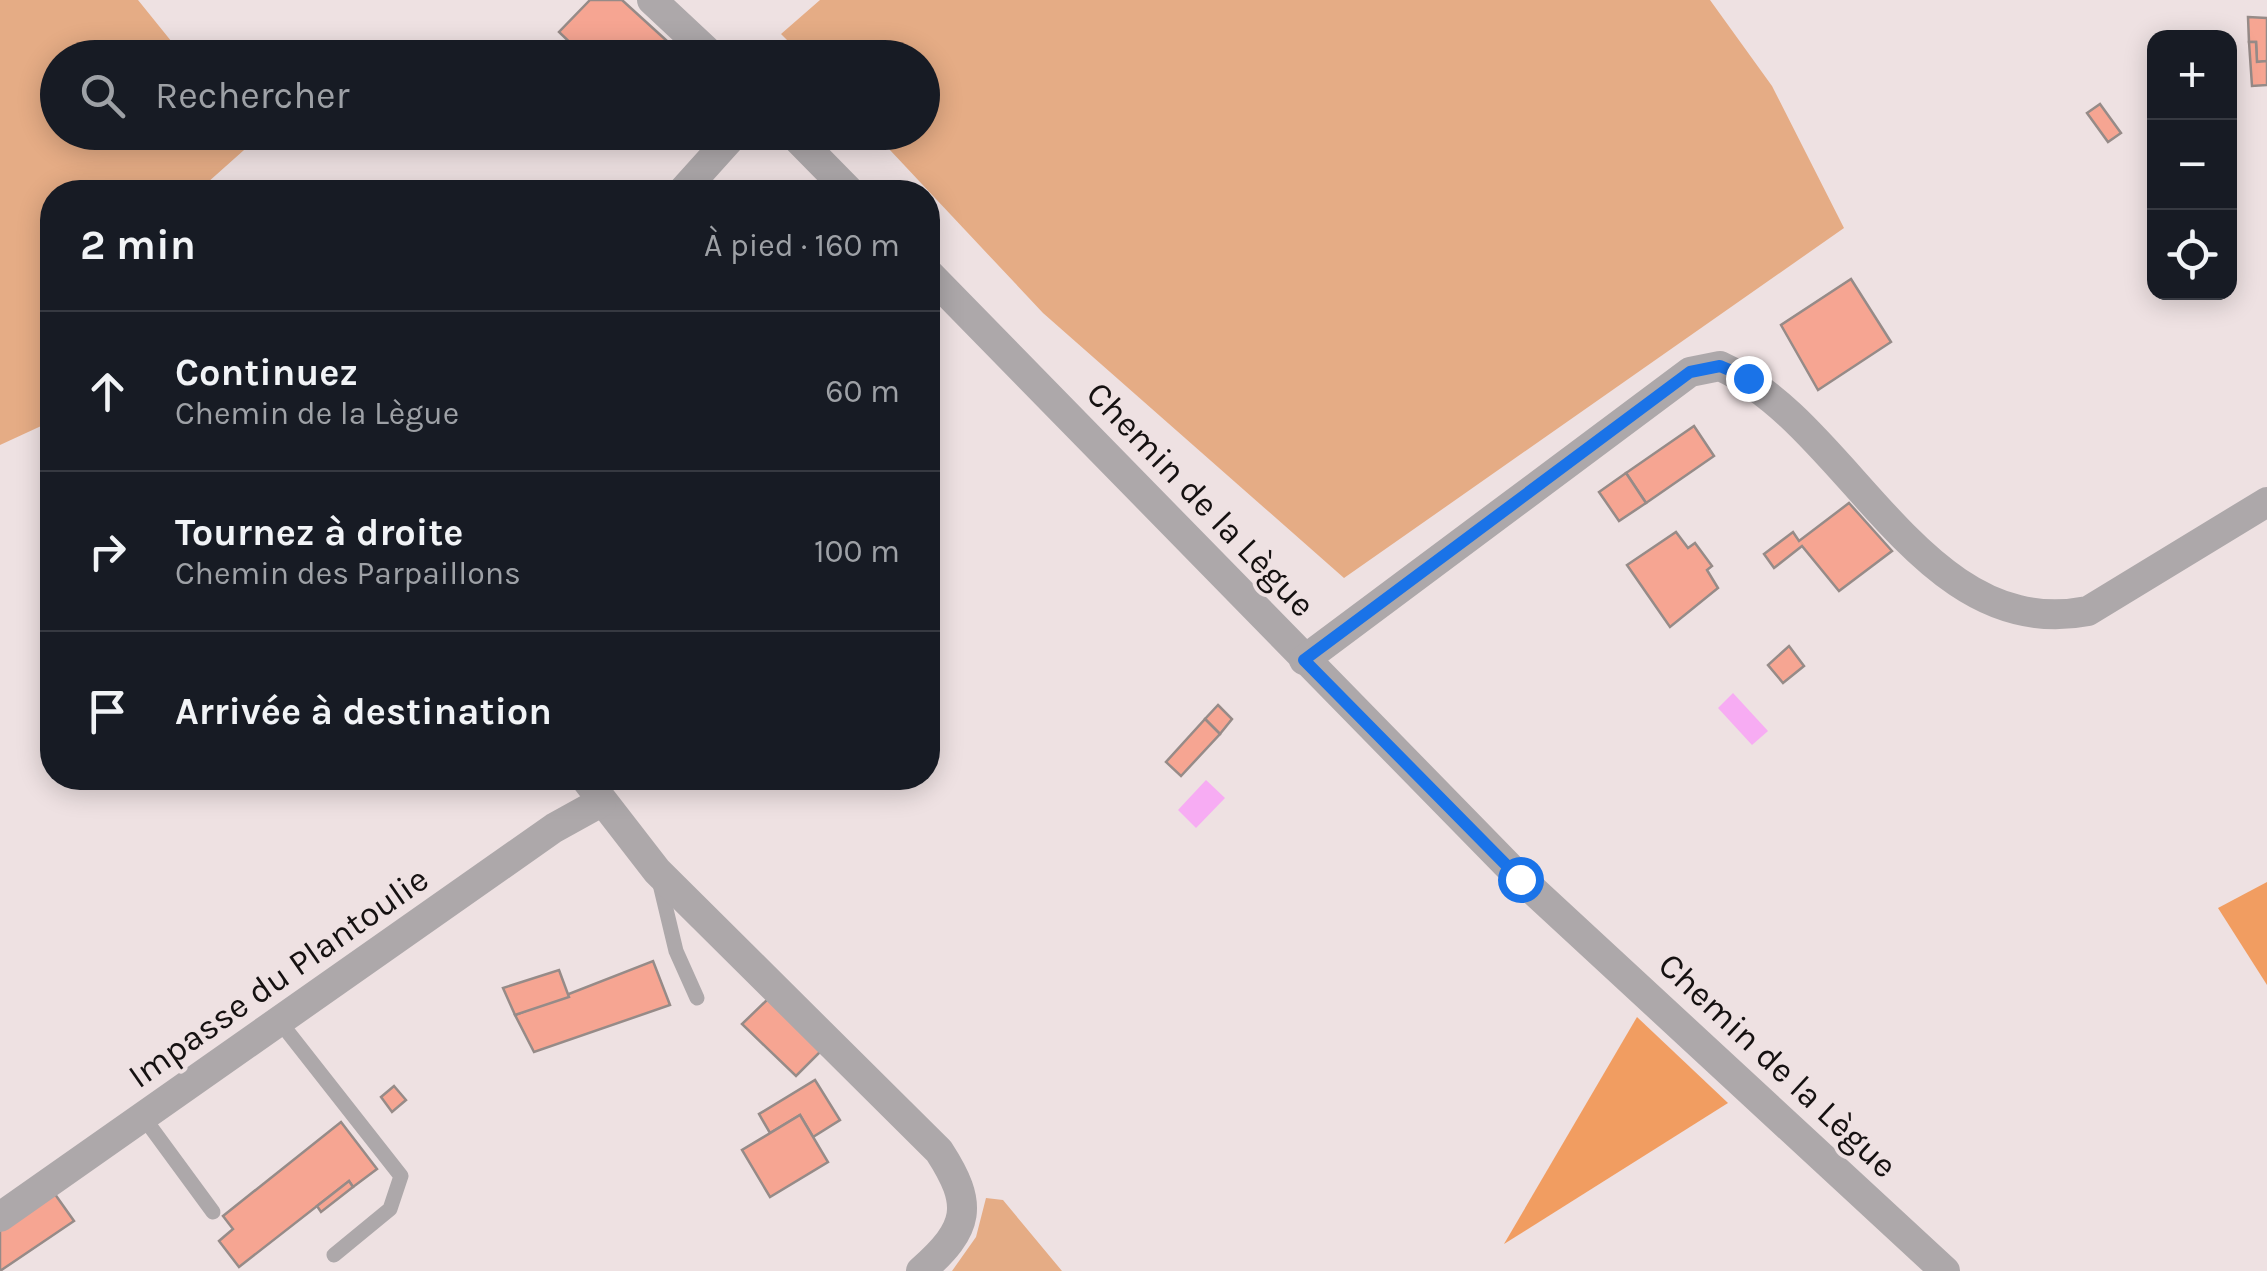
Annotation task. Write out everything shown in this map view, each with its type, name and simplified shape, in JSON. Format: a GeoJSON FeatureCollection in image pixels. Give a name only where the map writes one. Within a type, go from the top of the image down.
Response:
{"type":"FeatureCollection","features":[{"type":"Feature","properties":{"kind":"street"},"geometry":{"type":"LineString","coordinates":[[652,0],[695,40]]}},
{"type":"Feature","properties":{"kind":"street"},"geometry":{"type":"LineString","coordinates":[[693,180],[720,150]]}},
{"type":"Feature","properties":{"kind":"street"},"geometry":{"type":"LineString","coordinates":[[809,150],[838,180]]}},
{"type":"Feature","properties":{"kind":"street","name":"Chemin de la Lègue"},"geometry":{"type":"LineString","coordinates":[[940,284],[1520,879],[1945,1271]]}},
{"type":"Feature","properties":{"kind":"street"},"geometry":{"type":"LineString","coordinates":[[1304,660],[1690,372],[1720,366],[1778,398],[1819,448],[1938,569],[2012,611],[2055,618],[2088,611],[2267,502]]}},
{"type":"Feature","properties":{"kind":"street","name":"Impasse du Plantoulie"},"geometry":{"type":"LineString","coordinates":[[0,1218],[554,828],[593,790],[657,871],[939,1151],[961,1186],[963,1220],[946,1249],[922,1271]]}},
{"type":"Feature","properties":{"kind":"lane"},"geometry":{"type":"LineString","coordinates":[[657,871],[676,952],[697,998]]}},
{"type":"Feature","properties":{"kind":"lane"},"geometry":{"type":"LineString","coordinates":[[280,1022],[401,1176],[390,1209],[334,1255]]}},
{"type":"Feature","properties":{"kind":"lane"},"geometry":{"type":"LineString","coordinates":[[144,1118],[213,1212]]}},
{"type":"Feature","properties":{"kind":"shaded area"},"geometry":{"type":"Polygon","coordinates":[[[0,0],[138,0],[170,40],[40,40],[40,150],[244,150],[210,180],[40,180],[40,427],[0,445],[0,0]]]}},
{"type":"Feature","properties":{"kind":"shaded area"},"geometry":{"type":"Polygon","coordinates":[[[820,0],[1710,0],[1772,86],[1844,228],[1344,578],[1043,313],[940,203],[940,180],[918,180],[890,150],[940,150],[940,40],[787,40],[781,34],[820,0]]]}},
{"type":"Feature","properties":{"kind":"shaded area"},"geometry":{"type":"Polygon","coordinates":[[[1733,693],[1768,731],[1752,745],[1718,708],[1733,693]]]}},
{"type":"Feature","properties":{"kind":"shaded area"},"geometry":{"type":"Polygon","coordinates":[[[1206,780],[1225,798],[1196,828],[1178,810],[1206,780]]]}},
{"type":"Feature","properties":{"kind":"shaded area"},"geometry":{"type":"Polygon","coordinates":[[[2267,882],[2267,985],[2218,908],[2267,882]]]}},
{"type":"Feature","properties":{"kind":"shaded area"},"geometry":{"type":"Polygon","coordinates":[[[1637,1017],[1728,1103],[1504,1244],[1637,1017]]]}},
{"type":"Feature","properties":{"kind":"shaded area"},"geometry":{"type":"Polygon","coordinates":[[[986,1198],[1003,1200],[1062,1271],[952,1271],[976,1237],[986,1198]]]}},
{"type":"Feature","properties":{"kind":"building"},"geometry":{"type":"Polygon","coordinates":[[[590,0],[622,0],[666,40],[567,40],[559,32],[590,0]]]}},
{"type":"Feature","properties":{"kind":"building"},"geometry":{"type":"Polygon","coordinates":[[[2248,17],[2267,18],[2267,61],[2257,62],[2256,42],[2249,42],[2248,17]]]}},
{"type":"Feature","properties":{"kind":"building"},"geometry":{"type":"Polygon","coordinates":[[[2249,42],[2256,42],[2257,62],[2267,61],[2267,85],[2252,86],[2249,42]]]}},
{"type":"Feature","properties":{"kind":"building"},"geometry":{"type":"Polygon","coordinates":[[[2100,104],[2121,133],[2108,142],[2087,113],[2100,104]]]}},
{"type":"Feature","properties":{"kind":"building"},"geometry":{"type":"Polygon","coordinates":[[[1851,279],[1891,342],[1818,390],[1781,325],[1851,279]]]}},
{"type":"Feature","properties":{"kind":"building"},"geometry":{"type":"Polygon","coordinates":[[[1694,426],[1714,456],[1646,503],[1626,473],[1694,426]]]}},
{"type":"Feature","properties":{"kind":"building"},"geometry":{"type":"Polygon","coordinates":[[[1626,473],[1646,503],[1619,521],[1599,492],[1626,473]]]}},
{"type":"Feature","properties":{"kind":"building"},"geometry":{"type":"Polygon","coordinates":[[[1849,503],[1892,551],[1839,591],[1802,546],[1774,568],[1764,554],[1793,532],[1799,541],[1849,503]]]}},
{"type":"Feature","properties":{"kind":"building"},"geometry":{"type":"Polygon","coordinates":[[[1676,532],[1688,548],[1695,543],[1712,566],[1707,570],[1718,588],[1670,627],[1627,565],[1676,532]]]}},
{"type":"Feature","properties":{"kind":"building"},"geometry":{"type":"Polygon","coordinates":[[[1789,646],[1804,666],[1783,683],[1768,665],[1789,646]]]}},
{"type":"Feature","properties":{"kind":"building"},"geometry":{"type":"Polygon","coordinates":[[[1218,705],[1232,719],[1220,734],[1205,719],[1218,705]]]}},
{"type":"Feature","properties":{"kind":"building"},"geometry":{"type":"Polygon","coordinates":[[[1205,719],[1220,734],[1181,776],[1166,762],[1205,719]]]}},
{"type":"Feature","properties":{"kind":"building"},"geometry":{"type":"Polygon","coordinates":[[[653,961],[670,1005],[534,1052],[515,1015],[653,961]]]}},
{"type":"Feature","properties":{"kind":"building"},"geometry":{"type":"Polygon","coordinates":[[[559,970],[569,997],[515,1015],[503,988],[559,970]]]}},
{"type":"Feature","properties":{"kind":"building"},"geometry":{"type":"Polygon","coordinates":[[[768,999],[821,1051],[796,1076],[742,1024],[768,999]]]}},
{"type":"Feature","properties":{"kind":"building"},"geometry":{"type":"Polygon","coordinates":[[[815,1080],[840,1120],[813,1137],[800,1115],[770,1133],[759,1114],[815,1080]]]}},
{"type":"Feature","properties":{"kind":"building"},"geometry":{"type":"Polygon","coordinates":[[[394,1086],[406,1100],[392,1112],[381,1097],[394,1086]]]}},
{"type":"Feature","properties":{"kind":"building"},"geometry":{"type":"Polygon","coordinates":[[[800,1115],[828,1162],[770,1197],[742,1150],[800,1115]]]}},
{"type":"Feature","properties":{"kind":"building"},"geometry":{"type":"Polygon","coordinates":[[[341,1122],[377,1169],[353,1187],[349,1181],[239,1267],[219,1241],[233,1229],[223,1216],[341,1122]]]}},
{"type":"Feature","properties":{"kind":"building"},"geometry":{"type":"Polygon","coordinates":[[[349,1181],[353,1187],[321,1212],[317,1206],[349,1181]]]}},
{"type":"Feature","properties":{"kind":"building"},"geometry":{"type":"Polygon","coordinates":[[[52,1190],[74,1221],[0,1271],[0,1226],[52,1190]]]}},
{"type":"Feature","properties":{"kind":"route"},"geometry":{"type":"LineString","coordinates":[[1520,879],[1304,660],[1690,372],[1720,366],[1748,378]]}}]}
